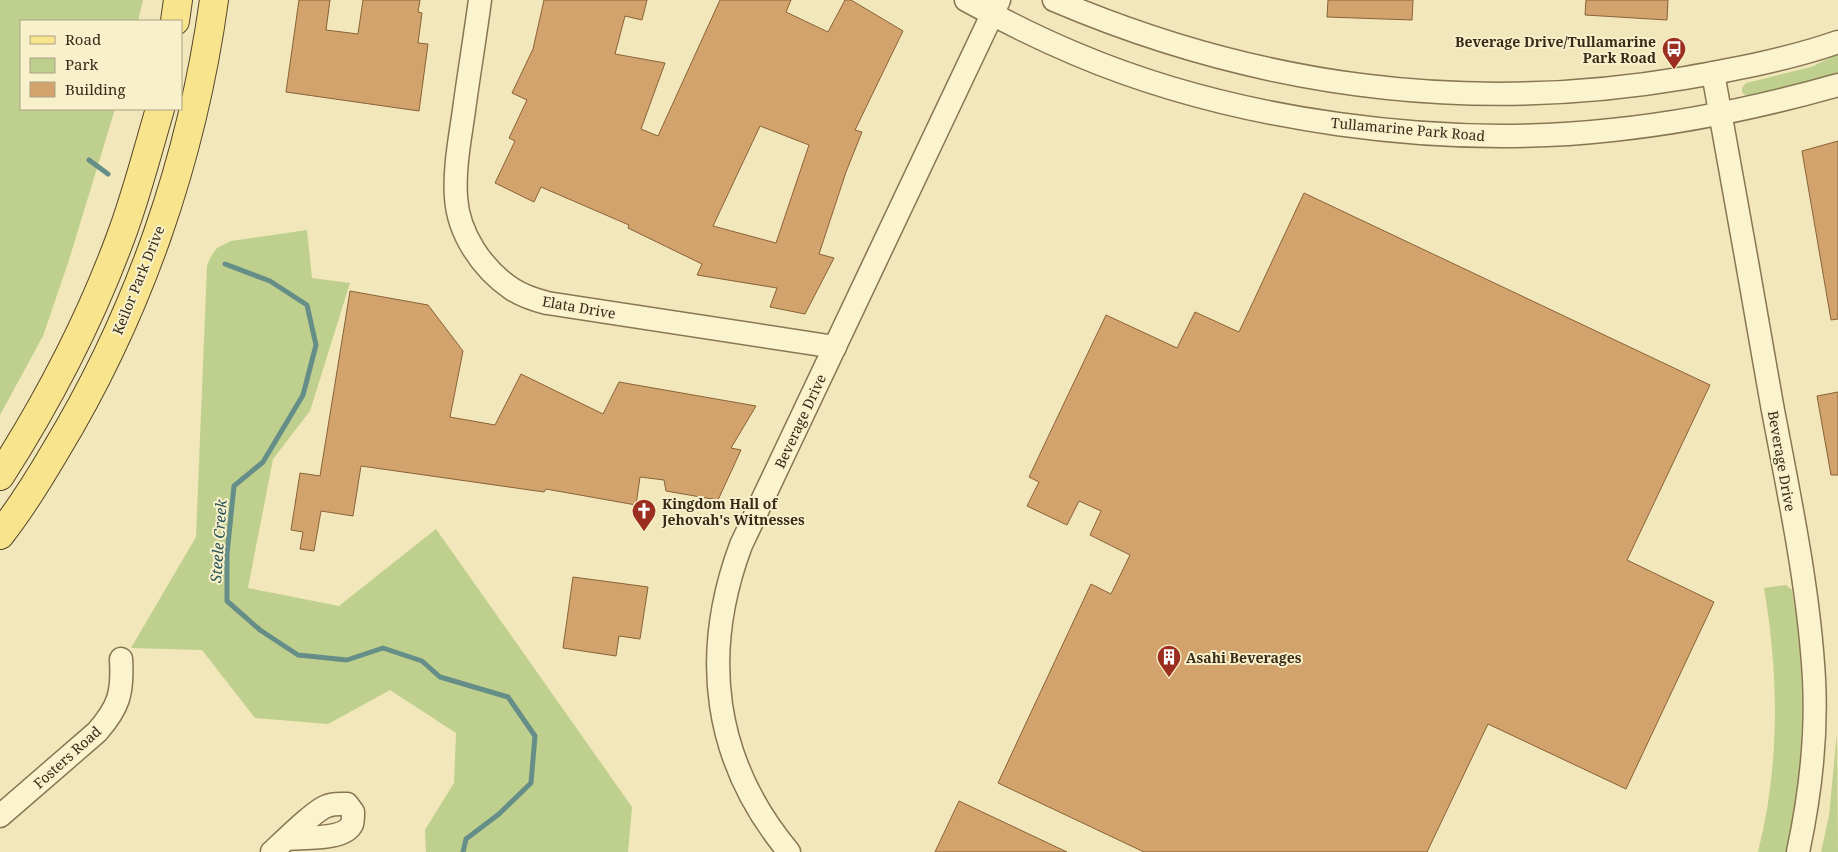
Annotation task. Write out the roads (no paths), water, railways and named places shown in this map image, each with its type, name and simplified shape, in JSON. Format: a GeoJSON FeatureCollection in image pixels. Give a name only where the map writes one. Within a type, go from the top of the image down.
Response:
{"type":"FeatureCollection","features":[{"type":"Feature","properties":{"kind":"main road"},"geometry":{"type":"LineString","coordinates":[[175,20],[178,0]]}},
{"type":"Feature","properties":{"kind":"main road","name":"Keilor Park Drive"},"geometry":{"type":"LineString","coordinates":[[0,535],[30,492],[75,420],[135,295],[156,240],[183,154],[206,56],[214,0]]}},
{"type":"Feature","properties":{"kind":"main road"},"geometry":{"type":"LineString","coordinates":[[0,476],[54,386],[88,318],[120,239],[160,110]]}},
{"type":"Feature","properties":{"kind":"street","name":"Elata Drive"},"geometry":{"type":"LineString","coordinates":[[480,0],[457,164],[456,199],[462,227],[470,244],[500,280],[513,290],[547,303],[835,347]]}},
{"type":"Feature","properties":{"kind":"street","name":"Tullamarine Park Road"},"geometry":{"type":"LineString","coordinates":[[966,0],[995,7],[1076,54],[1155,83],[1281,114],[1372,128],[1461,135],[1552,135],[1611,131],[1721,114],[1788,99],[1838,85]]}},
{"type":"Feature","properties":{"kind":"street"},"geometry":{"type":"LineString","coordinates":[[1054,0],[1086,14],[1184,48],[1269,70],[1370,87],[1451,93],[1521,94],[1607,89],[1714,73],[1764,63],[1838,42]]}},
{"type":"Feature","properties":{"kind":"street","name":"Beverage Drive"},"geometry":{"type":"LineString","coordinates":[[789,852],[756,807],[731,748],[723,717],[719,692],[718,646],[725,594],[741,545],[995,7]]}},
{"type":"Feature","properties":{"kind":"street","name":"Beverage Drive"},"geometry":{"type":"LineString","coordinates":[[1714,73],[1802,572],[1810,632],[1814,680],[1814,728],[1810,776],[1798,852]]}},
{"type":"Feature","properties":{"kind":"street","name":"Fosters Road"},"geometry":{"type":"LineString","coordinates":[[0,816],[97,732],[112,714],[117,706],[122,689],[121,659]]}},
{"type":"Feature","properties":{"kind":"waterway","name":"Steele Creek"},"geometry":{"type":"LineString","coordinates":[[89,160],[108,174]]}},
{"type":"Feature","properties":{"kind":"waterway","name":"Steele Creek"},"geometry":{"type":"LineString","coordinates":[[225,264],[270,281],[307,305],[316,345],[303,395],[263,462],[234,486],[227,554],[227,601],[260,630],[298,655],[347,660],[383,648],[422,661],[440,677],[508,697],[535,736],[531,783],[499,814],[466,839],[463,852]]}},
{"type":"Feature","properties":{"kind":"place","name":"Beverage Drive/Tullamarine Park Road"},"geometry":{"type":"Point","coordinates":[1674,70]}},
{"type":"Feature","properties":{"kind":"place","name":"Kingdom Hall of Jehovah's Witnesses"},"geometry":{"type":"Point","coordinates":[644,532]}},
{"type":"Feature","properties":{"kind":"place","name":"Asahi Beverages"},"geometry":{"type":"Point","coordinates":[1169,678]}}]}
